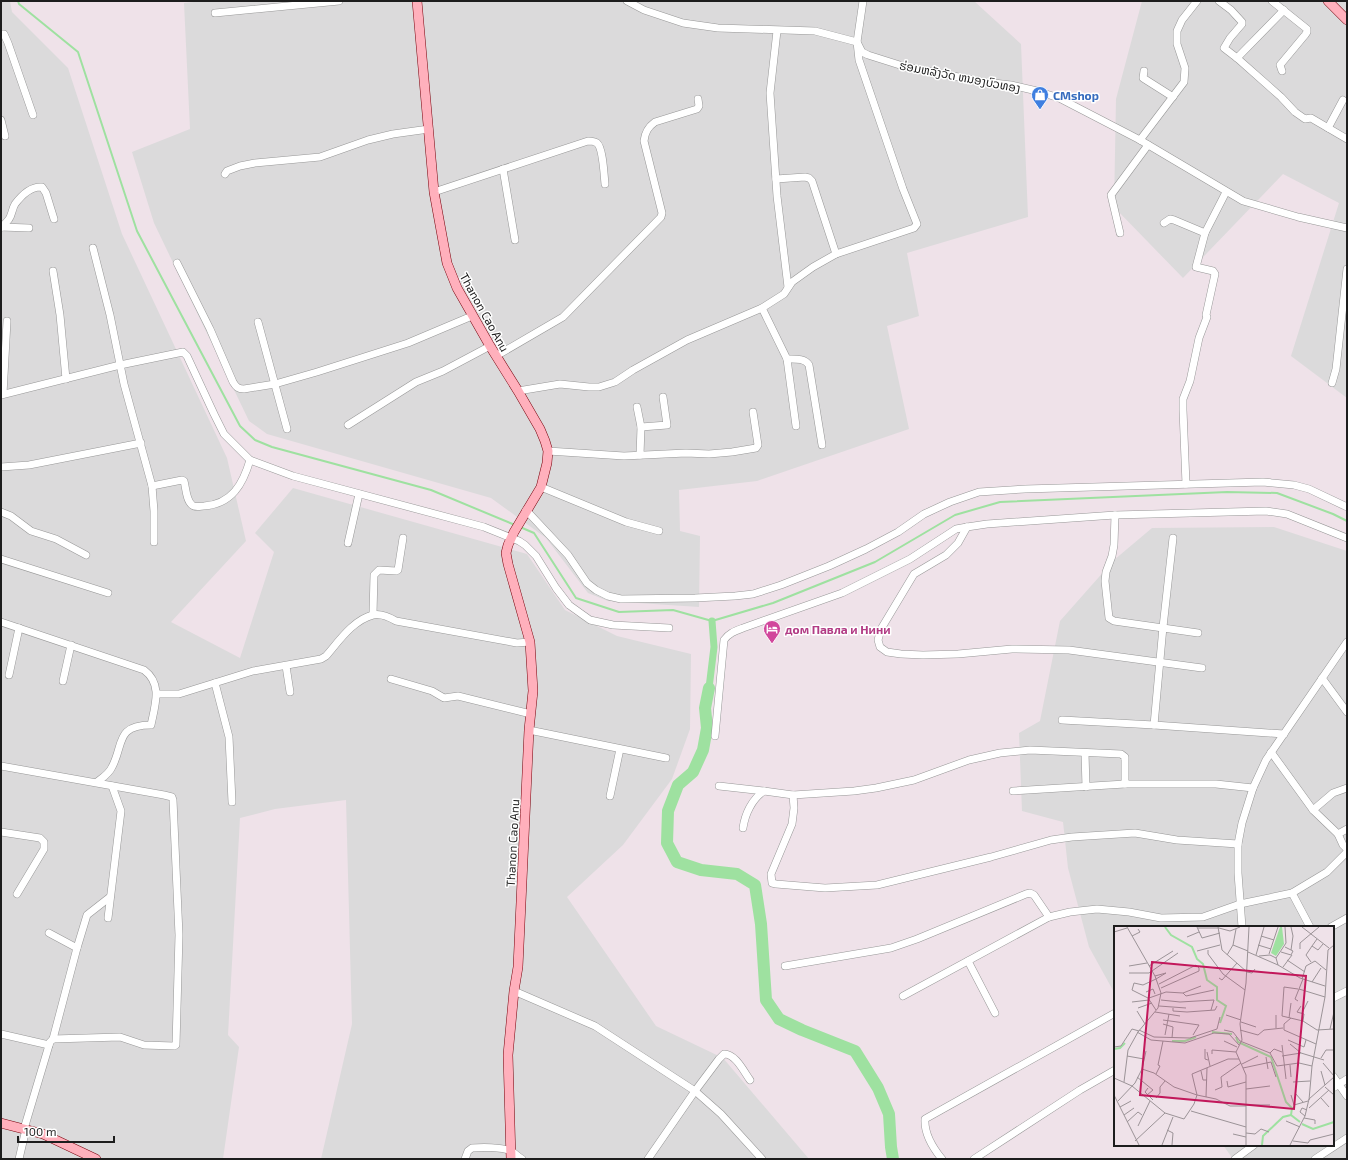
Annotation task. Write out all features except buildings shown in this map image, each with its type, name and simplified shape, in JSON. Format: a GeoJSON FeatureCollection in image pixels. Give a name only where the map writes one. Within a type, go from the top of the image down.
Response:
{"type":"FeatureCollection","features":[{"type":"Feature","properties":{"kind":"street"},"geometry":{"type":"LineString","coordinates":[[215,13],[339,1]]}},
{"type":"Feature","properties":{"kind":"street","name":"Thanon Cao Anu"},"geometry":{"type":"LineString","coordinates":[[417,1],[434,192],[447,263],[457,288],[472,316],[543,435],[548,451],[547,464],[541,487],[512,535],[506,553],[530,642],[533,691],[519,943],[508,1055],[510,1155]]}},
{"type":"Feature","properties":{"kind":"street"},"geometry":{"type":"LineString","coordinates":[[626,1],[644,10],[683,23],[718,28],[815,31],[857,42]]}},
{"type":"Feature","properties":{"kind":"street"},"geometry":{"type":"LineString","coordinates":[[518,391],[560,384],[589,387],[606,385],[615,382],[633,370],[687,340],[762,308],[784,294],[792,282],[814,266],[836,254],[914,228],[917,224],[903,189],[859,60],[857,42],[863,1]]}},
{"type":"Feature","properties":{"kind":"street"},"geometry":{"type":"LineString","coordinates":[[1140,140],[1184,82],[1185,68],[1177,44],[1177,31],[1182,20],[1197,1]]}},
{"type":"Feature","properties":{"kind":"street"},"geometry":{"type":"LineString","coordinates":[[1219,1],[1231,10],[1242,22],[1224,48],[1281,97],[1295,112],[1305,118],[1311,118],[1347,139]]}},
{"type":"Feature","properties":{"kind":"street"},"geometry":{"type":"LineString","coordinates":[[1272,1],[1307,29],[1307,32],[1280,64],[1282,71]]}},
{"type":"Feature","properties":{"kind":"street"},"geometry":{"type":"LineString","coordinates":[[1328,1],[1347,20]]}},
{"type":"Feature","properties":{"kind":"street"},"geometry":{"type":"LineString","coordinates":[[1237,58],[1284,10]]}},
{"type":"Feature","properties":{"kind":"street"},"geometry":{"type":"LineString","coordinates":[[777,31],[770,93],[776,179],[788,287]]}},
{"type":"Feature","properties":{"kind":"street"},"geometry":{"type":"LineString","coordinates":[[1,34],[4,34],[8,42],[33,115]]}},
{"type":"Feature","properties":{"kind":"street","name":"ຮ່ອມຫລັງວັດ ຫນອງບົວທອງ"},"geometry":{"type":"LineString","coordinates":[[857,42],[862,52],[906,67],[985,82],[1011,85],[1059,98],[1140,140],[1243,201],[1270,210],[1347,228]]}},
{"type":"Feature","properties":{"kind":"street"},"geometry":{"type":"LineString","coordinates":[[1144,71],[1143,78],[1173,97]]}},
{"type":"Feature","properties":{"kind":"street"},"geometry":{"type":"LineString","coordinates":[[496,356],[567,314],[661,217],[662,213],[644,135],[650,126],[655,122],[697,109],[699,106],[698,99]]}},
{"type":"Feature","properties":{"kind":"street"},"geometry":{"type":"LineString","coordinates":[[1328,128],[1343,100]]}},
{"type":"Feature","properties":{"kind":"street"},"geometry":{"type":"LineString","coordinates":[[1,120],[5,136]]}},
{"type":"Feature","properties":{"kind":"street"},"geometry":{"type":"LineString","coordinates":[[225,174],[227,171],[240,166],[320,157],[368,140],[393,134],[429,129]]}},
{"type":"Feature","properties":{"kind":"street"},"geometry":{"type":"LineString","coordinates":[[434,192],[588,141],[596,142],[600,147],[605,184]]}},
{"type":"Feature","properties":{"kind":"street"},"geometry":{"type":"LineString","coordinates":[[1120,233],[1111,195],[1148,145]]}},
{"type":"Feature","properties":{"kind":"street"},"geometry":{"type":"LineString","coordinates":[[502,169],[515,240]]}},
{"type":"Feature","properties":{"kind":"street"},"geometry":{"type":"LineString","coordinates":[[776,179],[806,177],[812,181],[836,254]]}},
{"type":"Feature","properties":{"kind":"street"},"geometry":{"type":"LineString","coordinates":[[2,227],[9,220],[15,205],[20,198],[26,192],[38,186],[42,187],[46,193],[54,218]]}},
{"type":"Feature","properties":{"kind":"street"},"geometry":{"type":"LineString","coordinates":[[1186,484],[1183,399],[1190,381],[1199,338],[1207,317],[1206,314],[1214,274],[1213,271],[1196,266],[1205,233],[1226,192]]}},
{"type":"Feature","properties":{"kind":"street"},"geometry":{"type":"LineString","coordinates":[[1164,224],[1170,219],[1205,233]]}},
{"type":"Feature","properties":{"kind":"street"},"geometry":{"type":"LineString","coordinates":[[2,227],[29,228]]}},
{"type":"Feature","properties":{"kind":"street"},"geometry":{"type":"LineString","coordinates":[[93,248],[110,315],[124,384],[152,486],[154,542]]}},
{"type":"Feature","properties":{"kind":"street"},"geometry":{"type":"LineString","coordinates":[[178,263],[236,386],[239,389],[275,384],[317,372],[408,343],[472,316]]}},
{"type":"Feature","properties":{"kind":"street"},"geometry":{"type":"LineString","coordinates":[[1332,383],[1336,369],[1344,320],[1347,269]]}},
{"type":"Feature","properties":{"kind":"street"},"geometry":{"type":"LineString","coordinates":[[54,271],[66,379]]}},
{"type":"Feature","properties":{"kind":"street"},"geometry":{"type":"LineString","coordinates":[[762,308],[787,359],[796,426]]}},
{"type":"Feature","properties":{"kind":"street"},"geometry":{"type":"LineString","coordinates":[[7,321],[2,394],[120,365],[183,352],[187,356],[224,434],[250,460],[293,476],[512,535],[525,544],[536,556],[556,588],[569,605],[590,620],[613,625],[669,628]]}},
{"type":"Feature","properties":{"kind":"street"},"geometry":{"type":"LineString","coordinates":[[258,322],[287,429]]}},
{"type":"Feature","properties":{"kind":"street"},"geometry":{"type":"LineString","coordinates":[[348,425],[416,382],[443,371],[490,346]]}},
{"type":"Feature","properties":{"kind":"street"},"geometry":{"type":"LineString","coordinates":[[787,359],[804,360],[810,365],[822,445]]}},
{"type":"Feature","properties":{"kind":"street"},"geometry":{"type":"LineString","coordinates":[[641,426],[667,425],[663,397]]}},
{"type":"Feature","properties":{"kind":"street"},"geometry":{"type":"LineString","coordinates":[[637,407],[641,426],[640,455]]}},
{"type":"Feature","properties":{"kind":"street"},"geometry":{"type":"LineString","coordinates":[[548,451],[624,456],[717,453],[756,448],[758,445],[753,412]]}},
{"type":"Feature","properties":{"kind":"street"},"geometry":{"type":"LineString","coordinates":[[1,467],[29,465],[141,444]]}},
{"type":"Feature","properties":{"kind":"street"},"geometry":{"type":"LineString","coordinates":[[152,486],[182,480],[184,481],[188,499],[192,505],[196,507],[218,503],[229,497],[236,490],[242,481],[250,460]]}},
{"type":"Feature","properties":{"kind":"street"},"geometry":{"type":"LineString","coordinates":[[526,510],[568,555],[587,583],[596,590],[608,596],[621,599],[695,598],[753,594],[781,585],[829,566],[898,532],[924,514],[950,502],[979,492],[1024,489],[1263,482],[1294,485],[1309,489],[1347,507]]}},
{"type":"Feature","properties":{"kind":"street"},"geometry":{"type":"LineString","coordinates":[[541,487],[626,522],[659,531]]}},
{"type":"Feature","properties":{"kind":"street"},"geometry":{"type":"LineString","coordinates":[[348,543],[359,494]]}},
{"type":"Feature","properties":{"kind":"street"},"geometry":{"type":"LineString","coordinates":[[715,736],[724,640],[727,636],[732,632],[842,594],[910,559],[956,529],[987,524],[1115,516],[1266,511],[1287,514],[1347,538]]}},
{"type":"Feature","properties":{"kind":"street"},"geometry":{"type":"LineString","coordinates":[[1,512],[11,516],[31,531],[56,539],[86,555]]}},
{"type":"Feature","properties":{"kind":"street"},"geometry":{"type":"LineString","coordinates":[[1115,516],[1114,545],[1112,556],[1106,572],[1105,581],[1109,618],[1114,621],[1198,633]]}},
{"type":"Feature","properties":{"kind":"street"},"geometry":{"type":"LineString","coordinates":[[966,527],[958,543],[946,555],[914,574],[881,629],[878,640],[880,647],[887,652],[923,655],[958,654],[1012,649],[1070,650],[1202,668]]}},
{"type":"Feature","properties":{"kind":"street"},"geometry":{"type":"LineString","coordinates":[[374,614],[374,575],[379,570],[398,570],[403,538]]}},
{"type":"Feature","properties":{"kind":"street"},"geometry":{"type":"LineString","coordinates":[[1154,725],[1159,662],[1173,538]]}},
{"type":"Feature","properties":{"kind":"street"},"geometry":{"type":"LineString","coordinates":[[1,559],[108,593]]}},
{"type":"Feature","properties":{"kind":"street"},"geometry":{"type":"LineString","coordinates":[[157,694],[179,694],[253,671],[316,660],[324,657],[356,624],[374,614],[385,616],[396,621],[509,642],[530,642]]}},
{"type":"Feature","properties":{"kind":"street"},"geometry":{"type":"LineString","coordinates":[[1,622],[144,670],[152,677],[157,694],[151,725],[134,727],[126,732],[120,744],[113,766],[109,772],[97,782]]}},
{"type":"Feature","properties":{"kind":"street"},"geometry":{"type":"LineString","coordinates":[[8,675],[19,628]]}},
{"type":"Feature","properties":{"kind":"street"},"geometry":{"type":"LineString","coordinates":[[1242,926],[1238,873],[1238,844],[1242,823],[1253,788],[1271,752],[1347,642]]}},
{"type":"Feature","properties":{"kind":"street"},"geometry":{"type":"LineString","coordinates":[[63,681],[71,645]]}},
{"type":"Feature","properties":{"kind":"street"},"geometry":{"type":"LineString","coordinates":[[286,666],[290,692]]}},
{"type":"Feature","properties":{"kind":"street"},"geometry":{"type":"LineString","coordinates":[[1322,678],[1347,712]]}},
{"type":"Feature","properties":{"kind":"street"},"geometry":{"type":"LineString","coordinates":[[391,679],[432,691],[444,698],[458,696],[531,714]]}},
{"type":"Feature","properties":{"kind":"street"},"geometry":{"type":"LineString","coordinates":[[215,683],[229,737],[232,802]]}},
{"type":"Feature","properties":{"kind":"street"},"geometry":{"type":"LineString","coordinates":[[1062,720],[1284,734]]}},
{"type":"Feature","properties":{"kind":"street"},"geometry":{"type":"LineString","coordinates":[[530,730],[666,758]]}},
{"type":"Feature","properties":{"kind":"street"},"geometry":{"type":"LineString","coordinates":[[610,796],[620,749]]}},
{"type":"Feature","properties":{"kind":"street"},"geometry":{"type":"LineString","coordinates":[[719,786],[793,795],[854,791],[914,780],[969,760],[1000,753],[1030,750],[1123,755],[1125,757],[1125,784]]}},
{"type":"Feature","properties":{"kind":"street"},"geometry":{"type":"LineString","coordinates":[[1271,752],[1313,810],[1338,834],[1343,845],[1347,849]]}},
{"type":"Feature","properties":{"kind":"street"},"geometry":{"type":"LineString","coordinates":[[1085,753],[1086,787]]}},
{"type":"Feature","properties":{"kind":"street"},"geometry":{"type":"LineString","coordinates":[[1,766],[97,782],[172,797],[179,934],[176,1045],[144,1045],[120,1037],[51,1042],[1,1034]]}},
{"type":"Feature","properties":{"kind":"street"},"geometry":{"type":"LineString","coordinates":[[1013,791],[1125,784],[1216,784],[1253,788]]}},
{"type":"Feature","properties":{"kind":"street"},"geometry":{"type":"LineString","coordinates":[[108,918],[121,811],[112,786]]}},
{"type":"Feature","properties":{"kind":"street"},"geometry":{"type":"LineString","coordinates":[[1313,810],[1333,793],[1347,788]]}},
{"type":"Feature","properties":{"kind":"street"},"geometry":{"type":"LineString","coordinates":[[743,828],[745,817],[758,795],[764,791]]}},
{"type":"Feature","properties":{"kind":"street"},"geometry":{"type":"LineString","coordinates":[[793,795],[794,808],[792,824],[771,874],[772,883],[776,884],[825,888],[877,885],[983,859],[1051,840],[1072,837],[1135,833],[1177,840],[1238,844]]}},
{"type":"Feature","properties":{"kind":"street"},"geometry":{"type":"LineString","coordinates":[[1338,834],[1347,829]]}},
{"type":"Feature","properties":{"kind":"street"},"geometry":{"type":"LineString","coordinates":[[1,835],[7,832],[40,838],[44,842],[44,848],[17,894]]}},
{"type":"Feature","properties":{"kind":"street"},"geometry":{"type":"LineString","coordinates":[[903,996],[1049,917],[1070,912],[1097,909],[1129,912],[1161,918],[1203,917],[1240,904],[1292,893],[1327,872],[1347,852]]}},
{"type":"Feature","properties":{"kind":"street"},"geometry":{"type":"LineString","coordinates":[[1292,893],[1309,926]]}},
{"type":"Feature","properties":{"kind":"street"},"geometry":{"type":"LineString","coordinates":[[785,966],[891,948],[924,937],[1026,894],[1034,895],[1049,917]]}},
{"type":"Feature","properties":{"kind":"street"},"geometry":{"type":"LineString","coordinates":[[19,1159],[25,1129],[87,915],[110,897]]}},
{"type":"Feature","properties":{"kind":"street"},"geometry":{"type":"LineString","coordinates":[[1332,926],[1347,918]]}},
{"type":"Feature","properties":{"kind":"street"},"geometry":{"type":"LineString","coordinates":[[49,933],[77,948]]}},
{"type":"Feature","properties":{"kind":"street"},"geometry":{"type":"LineString","coordinates":[[968,961],[995,1013]]}},
{"type":"Feature","properties":{"kind":"street"},"geometry":{"type":"LineString","coordinates":[[514,991],[594,1026],[695,1091],[721,1114],[762,1159]]}},
{"type":"Feature","properties":{"kind":"street"},"geometry":{"type":"LineString","coordinates":[[1334,998],[1347,991]]}},
{"type":"Feature","properties":{"kind":"street"},"geometry":{"type":"LineString","coordinates":[[942,1159],[931,1146],[925,1124],[926,1119],[1114,1014]]}},
{"type":"Feature","properties":{"kind":"street"},"geometry":{"type":"LineString","coordinates":[[648,1159],[695,1091],[724,1054],[730,1055],[736,1060],[750,1080]]}},
{"type":"Feature","properties":{"kind":"street"},"geometry":{"type":"LineString","coordinates":[[974,1159],[1080,1090],[1114,1071]]}},
{"type":"Feature","properties":{"kind":"street"},"geometry":{"type":"LineString","coordinates":[[1347,1079],[1336,1086],[1347,1096]]}},
{"type":"Feature","properties":{"kind":"street"},"geometry":{"type":"LineString","coordinates":[[1,1123],[25,1129],[59,1141],[96,1159]]}},
{"type":"Feature","properties":{"kind":"street"},"geometry":{"type":"LineString","coordinates":[[1315,1159],[1347,1138]]}},
{"type":"Feature","properties":{"kind":"street"},"geometry":{"type":"LineString","coordinates":[[1234,1159],[1253,1146]]}},
{"type":"Feature","properties":{"kind":"street"},"geometry":{"type":"LineString","coordinates":[[465,1159],[468,1152],[472,1148],[493,1148],[522,1159]]}},
{"type":"Feature","properties":{"kind":"shaded area"},"geometry":{"type":"Polygon","coordinates":[[[1,1],[10,1],[12,12],[68,68],[122,234],[227,458],[246,541],[171,622],[240,658],[274,552],[255,533],[293,488],[527,554],[565,610],[617,636],[691,654],[690,729],[672,779],[623,845],[567,897],[656,1026],[723,1058],[809,1159],[321,1159],[352,1024],[346,800],[275,809],[240,818],[228,1035],[239,1047],[223,1159],[1,1159],[1,1]]]}},
{"type":"Feature","properties":{"kind":"shaded area"},"geometry":{"type":"Polygon","coordinates":[[[202,1],[974,1],[1021,44],[1028,217],[907,253],[919,316],[887,326],[909,429],[757,481],[679,490],[680,531],[700,536],[699,607],[608,601],[588,593],[546,538],[491,498],[267,434],[249,421],[154,223],[132,152],[190,129],[184,3],[202,1]]]}},
{"type":"Feature","properties":{"kind":"shaded area"},"geometry":{"type":"Polygon","coordinates":[[[1142,1],[1347,1],[1347,398],[1291,356],[1339,203],[1283,174],[1183,278],[1114,207],[1116,99],[1142,1]]]}},
{"type":"Feature","properties":{"kind":"shaded area"},"geometry":{"type":"Polygon","coordinates":[[[1274,527],[1347,551],[1347,1159],[1233,1159],[1224,1146],[1334,1146],[1334,926],[1114,926],[1114,992],[1089,947],[1068,868],[1063,822],[1022,811],[1019,733],[1040,721],[1060,621],[1114,560],[1152,528],[1274,527]]]}},
{"type":"Feature","properties":{"kind":"waterway"},"geometry":{"type":"LineString","coordinates":[[18,1],[19,4],[78,52],[137,231],[240,426],[255,440],[272,447],[431,490],[515,525]]}},
{"type":"Feature","properties":{"kind":"waterway"},"geometry":{"type":"LineString","coordinates":[[520,527],[534,533],[576,598],[619,612],[673,610],[712,621],[773,603],[875,562],[955,515],[1000,502],[1227,492],[1277,493],[1333,514],[1347,521]]}},
{"type":"Feature","properties":{"kind":"waterway"},"geometry":{"type":"LineString","coordinates":[[709,688],[714,647],[712,621]]}},
{"type":"Feature","properties":{"kind":"waterway"},"geometry":{"type":"LineString","coordinates":[[709,688],[705,708],[707,728],[703,750],[693,772],[678,785],[668,811],[667,843],[677,862],[701,870],[737,874],[755,885],[761,924],[766,1000],[779,1019],[802,1030],[855,1051],[878,1088],[889,1114],[893,1159]]}},
{"type":"Feature","properties":{"kind":"place","name":"CMshop"},"geometry":{"type":"Point","coordinates":[1040,110]}},
{"type":"Feature","properties":{"kind":"place","name":"дом Павла и Нини"},"geometry":{"type":"Point","coordinates":[772,644]}}]}
